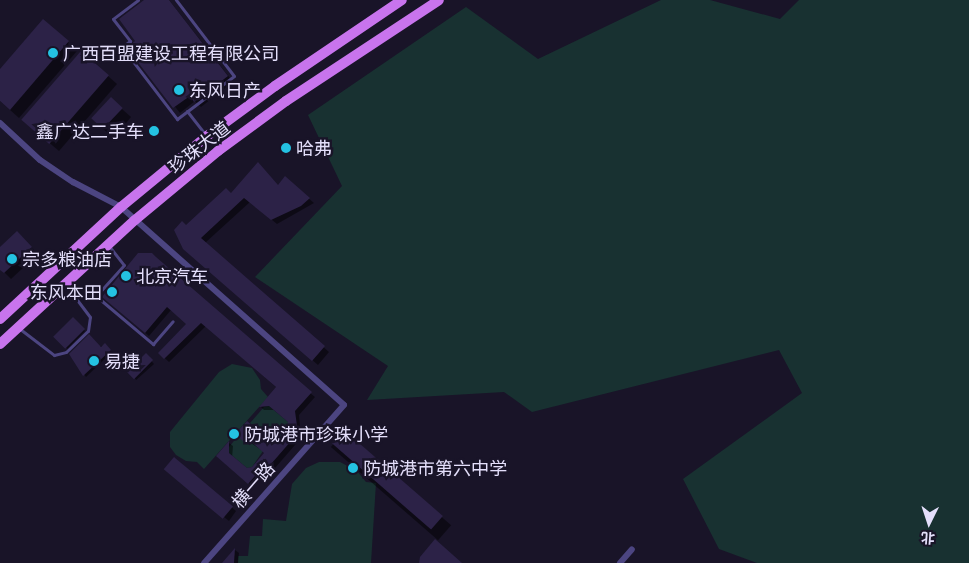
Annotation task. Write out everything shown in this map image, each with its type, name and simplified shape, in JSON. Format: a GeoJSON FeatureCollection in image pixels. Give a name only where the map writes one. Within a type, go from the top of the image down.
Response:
{"type":"FeatureCollection","features":[{"type":"Feature","properties":{"kind":"main road","name":"珍珠大道"},"geometry":{"type":"LineString","coordinates":[[0,319],[121,207],[207,136],[275,86],[402,0]]}},
{"type":"Feature","properties":{"kind":"main road","name":"珍珠大道"},"geometry":{"type":"LineString","coordinates":[[0,344],[64,283],[135,220],[286,101],[439,0]]}},
{"type":"Feature","properties":{"kind":"street"},"geometry":{"type":"LineString","coordinates":[[0,123],[40,160],[73,182],[121,207],[135,220]]}},
{"type":"Feature","properties":{"kind":"street","name":"横一路"},"geometry":{"type":"LineString","coordinates":[[135,220],[344,405],[204,563]]}},
{"type":"Feature","properties":{"kind":"street"},"geometry":{"type":"LineString","coordinates":[[620,563],[632,549]]}},
{"type":"Feature","properties":{"kind":"lane"},"geometry":{"type":"LineString","coordinates":[[138,0],[113,19],[130,41],[122,47],[178,119],[234,76],[176,0]]}},
{"type":"Feature","properties":{"kind":"lane"},"geometry":{"type":"LineString","coordinates":[[188,111],[207,136]]}},
{"type":"Feature","properties":{"kind":"lane"},"geometry":{"type":"LineString","coordinates":[[108,244],[124,265],[96,296],[153,344],[173,321]]}},
{"type":"Feature","properties":{"kind":"lane"},"geometry":{"type":"LineString","coordinates":[[17,327],[54,355],[66,352],[88,331],[90,318],[64,283]]}},
{"type":"Feature","properties":{"kind":"green space"},"geometry":{"type":"Polygon","coordinates":[[[661,0],[710,0],[780,19],[799,0],[969,0],[969,563],[757,563],[719,549],[683,479],[802,393],[779,350],[532,412],[504,392],[367,400],[388,366],[255,277],[342,186],[308,115],[466,7],[538,59],[661,0]]]}},
{"type":"Feature","properties":{"kind":"green space"},"geometry":{"type":"Polygon","coordinates":[[[232,364],[252,368],[260,380],[261,389],[268,397],[204,469],[197,462],[186,461],[176,455],[170,447],[170,432],[219,372],[232,364]]]}},
{"type":"Feature","properties":{"kind":"green space"},"geometry":{"type":"Polygon","coordinates":[[[269,406],[288,422],[289,427],[274,444],[250,423],[264,407],[269,406]]]}},
{"type":"Feature","properties":{"kind":"green space"},"geometry":{"type":"Polygon","coordinates":[[[238,436],[244,441],[247,438],[263,451],[252,467],[247,468],[229,453],[229,447],[238,436]]]}},
{"type":"Feature","properties":{"kind":"green space"},"geometry":{"type":"Polygon","coordinates":[[[319,462],[340,462],[357,471],[366,482],[376,483],[371,563],[238,563],[238,556],[248,556],[250,536],[262,536],[263,519],[286,521],[292,484],[306,468],[319,462]]]}},
{"type":"Feature","properties":{"kind":"building"},"geometry":{"type":"Polygon","coordinates":[[[144,0],[169,0],[228,76],[194,102],[190,96],[173,108],[127,48],[135,41],[119,19],[144,0]]]}},
{"type":"Feature","properties":{"kind":"building"},"geometry":{"type":"Polygon","coordinates":[[[43,19],[69,41],[10,110],[0,101],[0,69],[43,19]]]}},
{"type":"Feature","properties":{"kind":"building"},"geometry":{"type":"Polygon","coordinates":[[[81,51],[109,75],[49,144],[21,120],[81,51]]]}},
{"type":"Feature","properties":{"kind":"building"},"geometry":{"type":"Polygon","coordinates":[[[111,97],[123,108],[103,129],[91,118],[111,97]]]}},
{"type":"Feature","properties":{"kind":"building"},"geometry":{"type":"Polygon","coordinates":[[[258,162],[278,185],[285,176],[310,198],[301,206],[271,220],[244,198],[201,238],[325,346],[312,361],[183,249],[174,230],[182,221],[186,225],[226,188],[231,193],[258,162]]]}},
{"type":"Feature","properties":{"kind":"building"},"geometry":{"type":"Polygon","coordinates":[[[17,231],[32,247],[4,273],[0,270],[0,247],[17,231]]]}},
{"type":"Feature","properties":{"kind":"building"},"geometry":{"type":"Polygon","coordinates":[[[138,253],[152,253],[312,392],[295,411],[298,433],[258,479],[255,476],[248,484],[216,456],[229,441],[229,453],[247,468],[252,467],[264,453],[247,438],[244,442],[235,434],[247,421],[274,444],[286,430],[288,422],[269,406],[259,407],[276,387],[201,323],[164,359],[158,353],[186,324],[167,307],[145,333],[102,297],[138,253]]]}},
{"type":"Feature","properties":{"kind":"building"},"geometry":{"type":"Polygon","coordinates":[[[73,317],[85,329],[65,349],[53,337],[73,317]]]}},
{"type":"Feature","properties":{"kind":"building"},"geometry":{"type":"Polygon","coordinates":[[[89,334],[101,347],[105,343],[111,350],[83,376],[69,354],[89,334]]]}},
{"type":"Feature","properties":{"kind":"building"},"geometry":{"type":"Polygon","coordinates":[[[146,353],[153,360],[134,379],[127,372],[146,353]]]}},
{"type":"Feature","properties":{"kind":"building"},"geometry":{"type":"Polygon","coordinates":[[[344,430],[443,516],[431,530],[332,444],[344,430]]]}},
{"type":"Feature","properties":{"kind":"building"},"geometry":{"type":"Polygon","coordinates":[[[174,457],[233,506],[223,519],[164,469],[174,457]]]}},
{"type":"Feature","properties":{"kind":"building"},"geometry":{"type":"Polygon","coordinates":[[[435,539],[462,563],[419,563],[420,557],[435,539]]]}},
{"type":"Feature","properties":{"kind":"building"},"geometry":{"type":"Polygon","coordinates":[[[235,548],[234,563],[222,563],[235,548]]]}},
{"type":"Feature","properties":{"kind":"place","name":"广西百盟建设工程有限公司"},"geometry":{"type":"Point","coordinates":[53,53]}},
{"type":"Feature","properties":{"kind":"place","name":"东风日产"},"geometry":{"type":"Point","coordinates":[179,90]}},
{"type":"Feature","properties":{"kind":"place","name":"鑫广达二手车"},"geometry":{"type":"Point","coordinates":[154,131]}},
{"type":"Feature","properties":{"kind":"place","name":"哈弗"},"geometry":{"type":"Point","coordinates":[286,148]}},
{"type":"Feature","properties":{"kind":"place","name":"宗多粮油店"},"geometry":{"type":"Point","coordinates":[12,259]}},
{"type":"Feature","properties":{"kind":"place","name":"北京汽车"},"geometry":{"type":"Point","coordinates":[126,276]}},
{"type":"Feature","properties":{"kind":"place","name":"东风本田"},"geometry":{"type":"Point","coordinates":[112,292]}},
{"type":"Feature","properties":{"kind":"place","name":"易捷"},"geometry":{"type":"Point","coordinates":[94,361]}},
{"type":"Feature","properties":{"kind":"place","name":"防城港市珍珠小学"},"geometry":{"type":"Point","coordinates":[234,434]}},
{"type":"Feature","properties":{"kind":"place","name":"防城港市第六中学"},"geometry":{"type":"Point","coordinates":[353,468]}}]}
